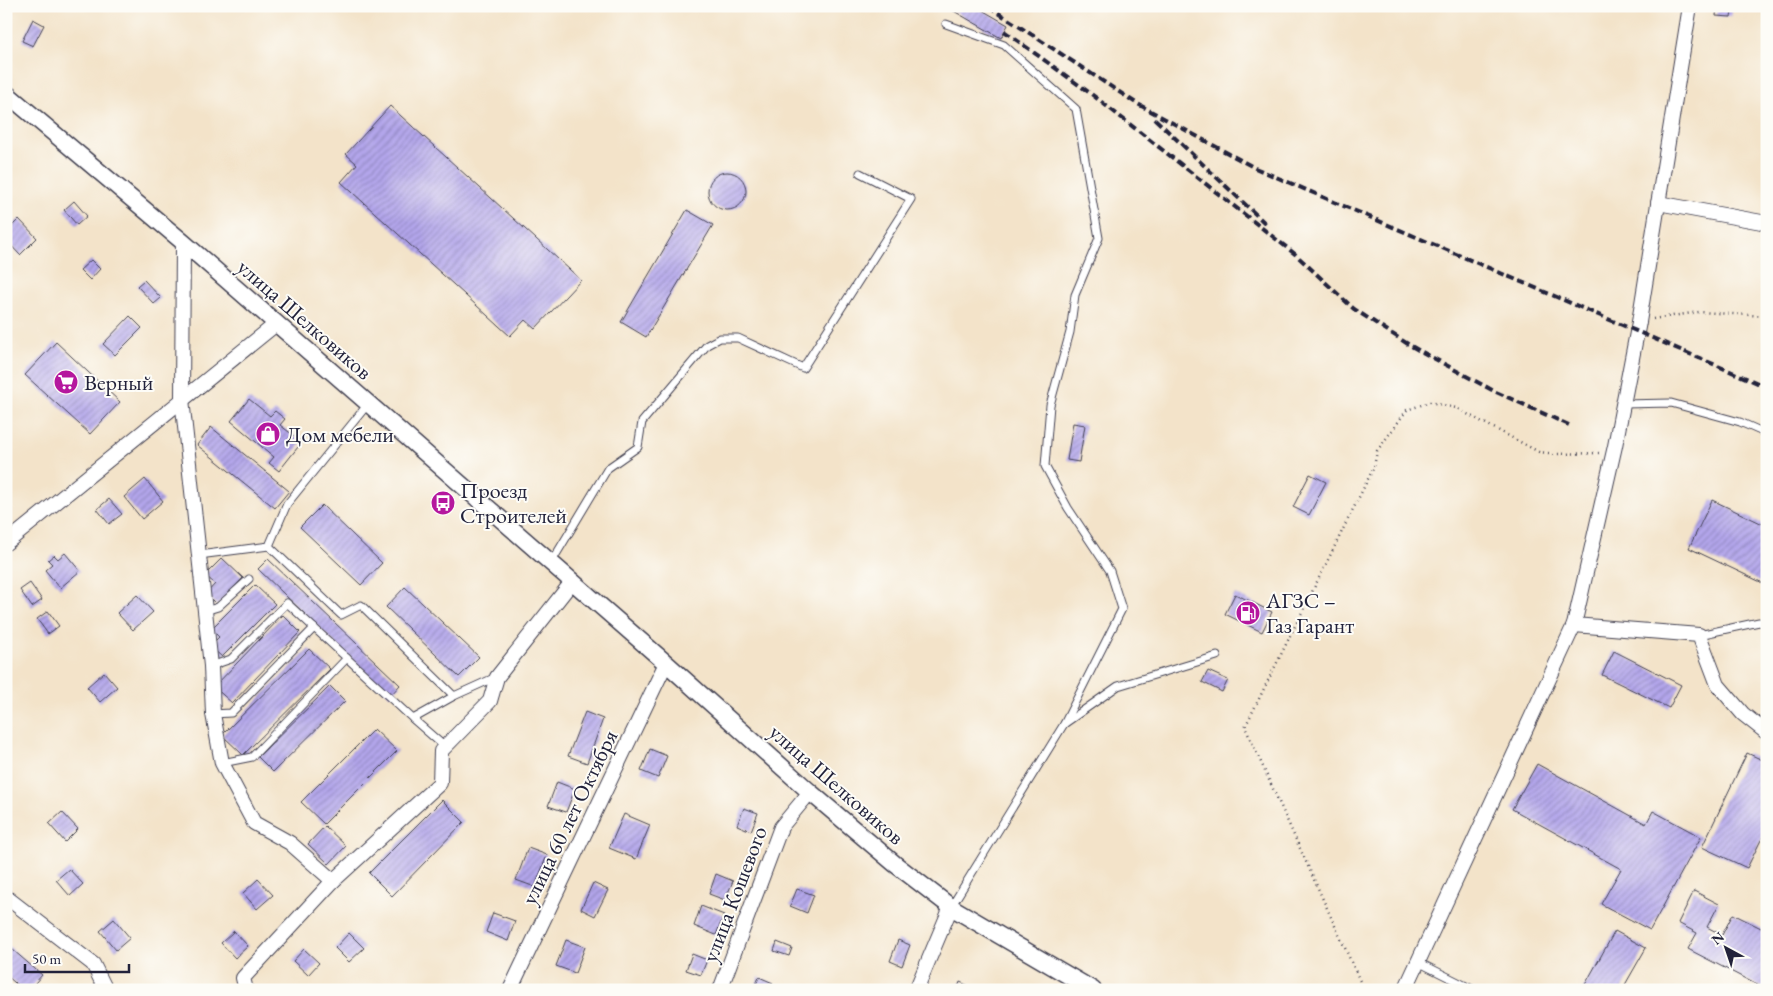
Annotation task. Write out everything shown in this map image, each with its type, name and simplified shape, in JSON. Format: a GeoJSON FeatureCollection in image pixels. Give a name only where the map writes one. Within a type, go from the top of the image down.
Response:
{"type":"FeatureCollection","features":[{"type":"Feature","properties":{"kind":"street"},"geometry":{"type":"LineString","coordinates":[[1405,990],[1574,625],[1613,453],[1639,322],[1690,6]]}},
{"type":"Feature","properties":{"kind":"street","name":"улица Шелковиков"},"geometry":{"type":"LineString","coordinates":[[6,93],[183,242],[666,663],[810,792],[951,907],[1094,990]]}},
{"type":"Feature","properties":{"kind":"street"},"geometry":{"type":"LineString","coordinates":[[1658,203],[1767,224]]}},
{"type":"Feature","properties":{"kind":"street"},"geometry":{"type":"LineString","coordinates":[[183,242],[182,400],[206,611],[213,714],[222,763],[254,823],[290,843],[333,881]]}},
{"type":"Feature","properties":{"kind":"street"},"geometry":{"type":"LineString","coordinates":[[6,543],[276,324]]}},
{"type":"Feature","properties":{"kind":"street"},"geometry":{"type":"LineString","coordinates":[[246,990],[244,978],[333,881],[440,784],[441,751],[490,701],[497,677],[572,582]]}},
{"type":"Feature","properties":{"kind":"street"},"geometry":{"type":"LineString","coordinates":[[1574,625],[1699,635],[1718,685],[1743,714],[1767,733]]}},
{"type":"Feature","properties":{"kind":"street","name":"улица 60 лет Октября"},"geometry":{"type":"LineString","coordinates":[[510,990],[666,663]]}},
{"type":"Feature","properties":{"kind":"street","name":"улица Кошевого"},"geometry":{"type":"LineString","coordinates":[[720,990],[781,827],[810,792]]}},
{"type":"Feature","properties":{"kind":"street"},"geometry":{"type":"LineString","coordinates":[[7,897],[93,964],[106,990]]}},
{"type":"Feature","properties":{"kind":"street"},"geometry":{"type":"LineString","coordinates":[[916,990],[951,907]]}},
{"type":"Feature","properties":{"kind":"lane"},"geometry":{"type":"LineString","coordinates":[[946,24],[1004,45],[1076,109],[1099,238],[1075,295],[1070,332],[1050,405],[1045,466],[1068,508],[1110,571],[1122,609],[1064,724],[951,907]]}},
{"type":"Feature","properties":{"kind":"lane"},"geometry":{"type":"LineString","coordinates":[[551,564],[608,468],[638,447],[642,422],[707,345],[720,338],[738,338],[803,368],[911,199],[860,174]]}},
{"type":"Feature","properties":{"kind":"lane"},"geometry":{"type":"LineString","coordinates":[[1623,404],[1671,403],[1740,422],[1767,434]]}},
{"type":"Feature","properties":{"kind":"lane"},"geometry":{"type":"LineString","coordinates":[[269,546],[287,504],[368,404]]}},
{"type":"Feature","properties":{"kind":"lane"},"geometry":{"type":"LineString","coordinates":[[199,555],[269,546]]}},
{"type":"Feature","properties":{"kind":"lane"},"geometry":{"type":"LineString","coordinates":[[269,546],[341,615],[361,605],[454,696]]}},
{"type":"Feature","properties":{"kind":"lane"},"geometry":{"type":"LineString","coordinates":[[206,611],[218,608],[249,579]]}},
{"type":"Feature","properties":{"kind":"lane"},"geometry":{"type":"LineString","coordinates":[[211,666],[231,659],[287,603],[445,747]]}},
{"type":"Feature","properties":{"kind":"lane"},"geometry":{"type":"LineString","coordinates":[[1699,635],[1759,622],[1767,624]]}},
{"type":"Feature","properties":{"kind":"lane"},"geometry":{"type":"LineString","coordinates":[[213,714],[231,713],[314,628]]}},
{"type":"Feature","properties":{"kind":"lane"},"geometry":{"type":"LineString","coordinates":[[1064,724],[1118,686],[1217,656]]}},
{"type":"Feature","properties":{"kind":"lane"},"geometry":{"type":"LineString","coordinates":[[222,763],[252,757],[346,658]]}},
{"type":"Feature","properties":{"kind":"lane"},"geometry":{"type":"LineString","coordinates":[[413,718],[454,696],[497,677]]}},
{"type":"Feature","properties":{"kind":"lane"},"geometry":{"type":"LineString","coordinates":[[1418,962],[1474,990]]}},
{"type":"Feature","properties":{"kind":"path"},"geometry":{"type":"LineString","coordinates":[[1639,322],[1699,312],[1767,316]]}},
{"type":"Feature","properties":{"kind":"path"},"geometry":{"type":"LineString","coordinates":[[1364,990],[1245,727],[1374,467],[1377,451],[1407,410],[1430,402],[1456,408],[1539,452],[1556,454],[1613,453]]}},
{"type":"Feature","properties":{"kind":"building"},"geometry":{"type":"Polygon","coordinates":[[[954,6],[975,6],[1008,25],[1001,38],[952,10],[954,6]]]}},
{"type":"Feature","properties":{"kind":"building"},"geometry":{"type":"Polygon","coordinates":[[[1717,6],[1733,6],[1731,17],[1716,16],[1717,6]]]}},
{"type":"Feature","properties":{"kind":"building"},"geometry":{"type":"Polygon","coordinates":[[[33,19],[44,25],[33,46],[22,41],[33,19]]]}},
{"type":"Feature","properties":{"kind":"building"},"geometry":{"type":"Polygon","coordinates":[[[390,106],[581,280],[535,329],[525,320],[510,336],[341,182],[357,164],[346,154],[390,106]]]}},
{"type":"Feature","properties":{"kind":"building"},"geometry":{"type":"Polygon","coordinates":[[[727,172],[741,177],[746,191],[741,205],[727,210],[713,205],[708,191],[713,177],[727,172]]]}},
{"type":"Feature","properties":{"kind":"building"},"geometry":{"type":"Polygon","coordinates":[[[74,201],[87,216],[77,225],[64,210],[74,201]]]}},
{"type":"Feature","properties":{"kind":"building"},"geometry":{"type":"Polygon","coordinates":[[[687,210],[713,225],[646,337],[621,322],[687,210]]]}},
{"type":"Feature","properties":{"kind":"building"},"geometry":{"type":"Polygon","coordinates":[[[19,219],[37,238],[20,255],[6,240],[6,221],[12,226],[19,219]]]}},
{"type":"Feature","properties":{"kind":"building"},"geometry":{"type":"Polygon","coordinates":[[[91,260],[100,269],[90,280],[80,270],[91,260]]]}},
{"type":"Feature","properties":{"kind":"building"},"geometry":{"type":"Polygon","coordinates":[[[144,280],[161,298],[154,304],[137,286],[144,280]]]}},
{"type":"Feature","properties":{"kind":"building"},"geometry":{"type":"Polygon","coordinates":[[[130,316],[142,328],[115,355],[103,344],[130,316]]]}},
{"type":"Feature","properties":{"kind":"building","name":"Верный"},"geometry":{"type":"Polygon","coordinates":[[[56,342],[120,402],[90,434],[25,375],[56,342]]]}},
{"type":"Feature","properties":{"kind":"building","name":"Дом мебели"},"geometry":{"type":"Polygon","coordinates":[[[249,399],[270,416],[275,411],[285,419],[280,425],[302,442],[279,471],[269,463],[274,457],[231,421],[249,399]]]}},
{"type":"Feature","properties":{"kind":"building"},"geometry":{"type":"Polygon","coordinates":[[[1073,423],[1085,425],[1079,462],[1067,460],[1073,423]]]}},
{"type":"Feature","properties":{"kind":"building"},"geometry":{"type":"Polygon","coordinates":[[[211,427],[289,491],[275,508],[197,445],[211,427]]]}},
{"type":"Feature","properties":{"kind":"building"},"geometry":{"type":"Polygon","coordinates":[[[1310,474],[1326,482],[1309,515],[1293,507],[1310,474]]]}},
{"type":"Feature","properties":{"kind":"building"},"geometry":{"type":"Polygon","coordinates":[[[145,479],[163,501],[142,519],[124,497],[145,479]]]}},
{"type":"Feature","properties":{"kind":"building"},"geometry":{"type":"Polygon","coordinates":[[[109,499],[122,514],[109,524],[97,509],[109,499]]]}},
{"type":"Feature","properties":{"kind":"building"},"geometry":{"type":"Polygon","coordinates":[[[1712,500],[1767,526],[1767,585],[1689,548],[1712,500]]]}},
{"type":"Feature","properties":{"kind":"building"},"geometry":{"type":"Polygon","coordinates":[[[322,505],[382,563],[361,585],[300,527],[322,505]]]}},
{"type":"Feature","properties":{"kind":"building"},"geometry":{"type":"Polygon","coordinates":[[[65,553],[80,571],[60,588],[45,570],[52,564],[48,560],[54,555],[58,559],[65,553]]]}},
{"type":"Feature","properties":{"kind":"building"},"geometry":{"type":"Polygon","coordinates":[[[222,558],[243,578],[217,605],[206,594],[215,584],[205,575],[222,558]]]}},
{"type":"Feature","properties":{"kind":"building"},"geometry":{"type":"Polygon","coordinates":[[[268,559],[400,685],[390,696],[258,569],[268,559]]]}},
{"type":"Feature","properties":{"kind":"building"},"geometry":{"type":"Polygon","coordinates":[[[30,583],[42,600],[32,607],[20,590],[30,583]]]}},
{"type":"Feature","properties":{"kind":"building"},"geometry":{"type":"Polygon","coordinates":[[[255,585],[275,604],[222,657],[210,646],[219,637],[211,629],[255,585]]]}},
{"type":"Feature","properties":{"kind":"building"},"geometry":{"type":"Polygon","coordinates":[[[405,587],[479,657],[459,677],[386,607],[405,587]]]}},
{"type":"Feature","properties":{"kind":"building"},"geometry":{"type":"Polygon","coordinates":[[[1235,594],[1272,612],[1262,632],[1225,614],[1235,594]]]}},
{"type":"Feature","properties":{"kind":"building"},"geometry":{"type":"Polygon","coordinates":[[[137,595],[153,612],[133,630],[117,613],[137,595]]]}},
{"type":"Feature","properties":{"kind":"building"},"geometry":{"type":"Polygon","coordinates":[[[48,611],[59,626],[48,634],[37,619],[48,611]]]}},
{"type":"Feature","properties":{"kind":"building"},"geometry":{"type":"Polygon","coordinates":[[[283,615],[300,632],[232,703],[214,687],[283,615]]]}},
{"type":"Feature","properties":{"kind":"building"},"geometry":{"type":"Polygon","coordinates":[[[309,649],[330,669],[243,755],[222,735],[309,649]]]}},
{"type":"Feature","properties":{"kind":"building"},"geometry":{"type":"Polygon","coordinates":[[[1614,651],[1681,685],[1669,708],[1602,675],[1614,651]]]}},
{"type":"Feature","properties":{"kind":"building"},"geometry":{"type":"Polygon","coordinates":[[[1208,671],[1228,680],[1222,692],[1202,682],[1208,671]]]}},
{"type":"Feature","properties":{"kind":"building"},"geometry":{"type":"Polygon","coordinates":[[[104,672],[117,687],[100,702],[87,687],[104,672]]]}},
{"type":"Feature","properties":{"kind":"building"},"geometry":{"type":"Polygon","coordinates":[[[330,686],[345,701],[273,772],[258,757],[330,686]]]}},
{"type":"Feature","properties":{"kind":"building"},"geometry":{"type":"Polygon","coordinates":[[[585,712],[603,719],[587,763],[568,756],[585,712]]]}},
{"type":"Feature","properties":{"kind":"building"},"geometry":{"type":"Polygon","coordinates":[[[374,729],[397,751],[324,824],[301,802],[374,729]]]}},
{"type":"Feature","properties":{"kind":"building"},"geometry":{"type":"Polygon","coordinates":[[[650,749],[667,756],[658,778],[641,771],[650,749]]]}},
{"type":"Feature","properties":{"kind":"building"},"geometry":{"type":"Polygon","coordinates":[[[1747,753],[1767,762],[1767,828],[1747,868],[1702,847],[1747,753]]]}},
{"type":"Feature","properties":{"kind":"building"},"geometry":{"type":"Polygon","coordinates":[[[1537,764],[1646,824],[1653,811],[1701,837],[1650,930],[1601,904],[1621,869],[1512,809],[1537,764]]]}},
{"type":"Feature","properties":{"kind":"building"},"geometry":{"type":"Polygon","coordinates":[[[557,782],[575,789],[566,812],[548,806],[557,782]]]}},
{"type":"Feature","properties":{"kind":"building"},"geometry":{"type":"Polygon","coordinates":[[[442,800],[464,822],[392,896],[369,873],[442,800]]]}},
{"type":"Feature","properties":{"kind":"building"},"geometry":{"type":"Polygon","coordinates":[[[744,808],[758,813],[751,831],[737,825],[744,808]]]}},
{"type":"Feature","properties":{"kind":"building"},"geometry":{"type":"Polygon","coordinates":[[[62,812],[78,829],[65,842],[49,824],[62,812]]]}},
{"type":"Feature","properties":{"kind":"building"},"geometry":{"type":"Polygon","coordinates":[[[624,814],[650,825],[636,859],[609,848],[624,814]]]}},
{"type":"Feature","properties":{"kind":"building"},"geometry":{"type":"Polygon","coordinates":[[[325,826],[346,846],[329,864],[308,844],[325,826]]]}},
{"type":"Feature","properties":{"kind":"building"},"geometry":{"type":"Polygon","coordinates":[[[528,848],[547,855],[535,887],[516,880],[528,848]]]}},
{"type":"Feature","properties":{"kind":"building"},"geometry":{"type":"Polygon","coordinates":[[[69,869],[83,884],[70,896],[56,880],[69,869]]]}},
{"type":"Feature","properties":{"kind":"building"},"geometry":{"type":"Polygon","coordinates":[[[716,874],[733,881],[725,900],[709,894],[716,874]]]}},
{"type":"Feature","properties":{"kind":"building"},"geometry":{"type":"Polygon","coordinates":[[[258,879],[273,895],[257,909],[243,893],[258,879]]]}},
{"type":"Feature","properties":{"kind":"building"},"geometry":{"type":"Polygon","coordinates":[[[593,883],[608,890],[595,916],[581,909],[593,883]]]}},
{"type":"Feature","properties":{"kind":"building"},"geometry":{"type":"Polygon","coordinates":[[[797,889],[814,895],[807,913],[790,906],[797,889]]]}},
{"type":"Feature","properties":{"kind":"building"},"geometry":{"type":"Polygon","coordinates":[[[1694,891],[1719,904],[1707,927],[1722,935],[1733,914],[1767,931],[1767,990],[1688,949],[1697,933],[1678,923],[1694,891]]]}},
{"type":"Feature","properties":{"kind":"building"},"geometry":{"type":"Polygon","coordinates":[[[701,906],[724,915],[716,935],[694,926],[701,906]]]}},
{"type":"Feature","properties":{"kind":"building"},"geometry":{"type":"Polygon","coordinates":[[[493,913],[515,921],[508,941],[486,932],[493,913]]]}},
{"type":"Feature","properties":{"kind":"building"},"geometry":{"type":"Polygon","coordinates":[[[114,919],[130,938],[116,950],[100,931],[114,919]]]}},
{"type":"Feature","properties":{"kind":"building"},"geometry":{"type":"Polygon","coordinates":[[[234,931],[248,946],[235,958],[221,943],[234,931]]]}},
{"type":"Feature","properties":{"kind":"building"},"geometry":{"type":"Polygon","coordinates":[[[1615,931],[1646,948],[1622,990],[1582,990],[1615,931]]]}},
{"type":"Feature","properties":{"kind":"building"},"geometry":{"type":"Polygon","coordinates":[[[349,933],[364,948],[349,962],[335,948],[349,933]]]}},
{"type":"Feature","properties":{"kind":"building"},"geometry":{"type":"Polygon","coordinates":[[[566,940],[585,947],[575,973],[556,966],[566,940]]]}},
{"type":"Feature","properties":{"kind":"building"},"geometry":{"type":"Polygon","coordinates":[[[898,940],[910,945],[902,966],[890,961],[898,940]]]}},
{"type":"Feature","properties":{"kind":"building"},"geometry":{"type":"Polygon","coordinates":[[[777,942],[792,948],[789,956],[774,951],[777,942]]]}},
{"type":"Feature","properties":{"kind":"building"},"geometry":{"type":"Polygon","coordinates":[[[6,944],[42,975],[29,990],[23,990],[6,975],[6,944]]]}},
{"type":"Feature","properties":{"kind":"building"},"geometry":{"type":"Polygon","coordinates":[[[304,949],[319,963],[308,975],[293,961],[304,949]]]}},
{"type":"Feature","properties":{"kind":"building"},"geometry":{"type":"Polygon","coordinates":[[[692,954],[707,960],[701,975],[686,970],[692,954]]]}},
{"type":"Feature","properties":{"kind":"building"},"geometry":{"type":"Polygon","coordinates":[[[759,977],[773,983],[771,990],[754,990],[759,977]]]}},
{"type":"Feature","properties":{"kind":"building"},"geometry":{"type":"Polygon","coordinates":[[[960,982],[978,990],[957,990],[960,982]]]}},
{"type":"Feature","properties":{"kind":"railway"},"geometry":{"type":"LineString","coordinates":[[988,6],[1136,103],[1255,168],[1767,387]]}},
{"type":"Feature","properties":{"kind":"railway"},"geometry":{"type":"LineString","coordinates":[[1004,31],[1090,93],[1295,254],[1354,309],[1411,346],[1494,391],[1571,426]]}},
{"type":"Feature","properties":{"kind":"railway"},"geometry":{"type":"LineString","coordinates":[[1155,119],[1266,224]]}},
{"type":"Feature","properties":{"kind":"place","name":"Верный"},"geometry":{"type":"Point","coordinates":[66,382]}},
{"type":"Feature","properties":{"kind":"place","name":"Дом мебели"},"geometry":{"type":"Point","coordinates":[268,434]}},
{"type":"Feature","properties":{"kind":"place","name":"Проезд Строителей"},"geometry":{"type":"Point","coordinates":[443,503]}},
{"type":"Feature","properties":{"kind":"place","name":"АГЗС – Газ Гарант"},"geometry":{"type":"Point","coordinates":[1248,613]}}]}
